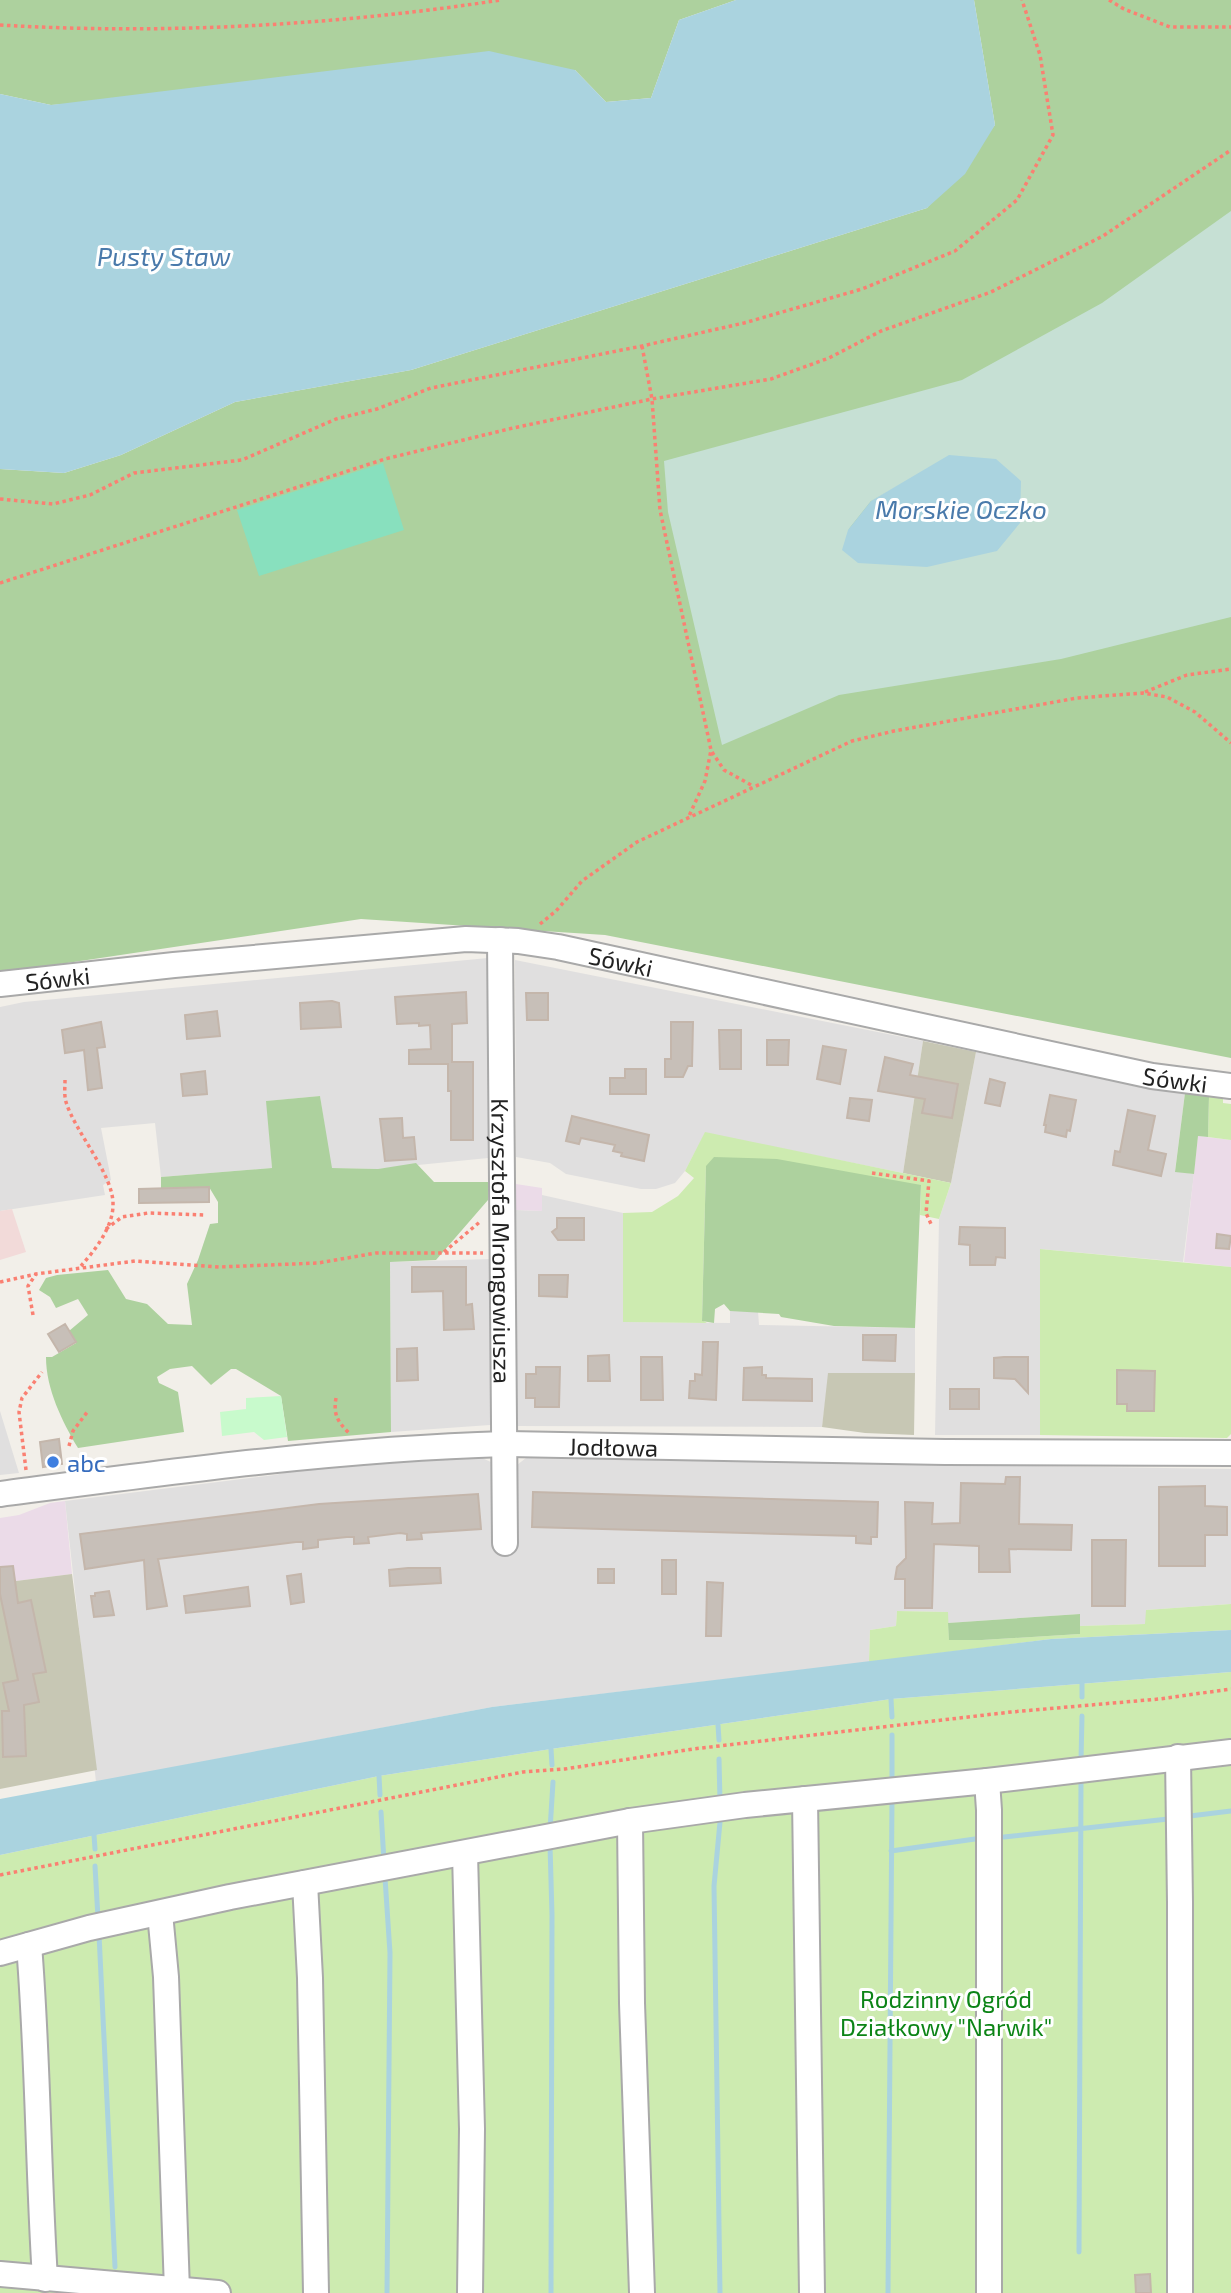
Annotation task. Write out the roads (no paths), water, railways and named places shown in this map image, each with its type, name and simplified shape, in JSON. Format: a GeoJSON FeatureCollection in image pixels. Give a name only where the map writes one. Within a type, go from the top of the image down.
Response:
{"type":"FeatureCollection","features":[{"type":"Feature","properties":{"kind":"street","name":"Sówki"},"geometry":{"type":"LineString","coordinates":[[0,984],[381,946],[466,939],[509,941],[558,947],[1152,1076],[1231,1086]]}},
{"type":"Feature","properties":{"kind":"street","name":"Krzysztofa Mrongowiusza"},"geometry":{"type":"LineString","coordinates":[[505,1543],[503,1253],[509,941]]}},
{"type":"Feature","properties":{"kind":"street","name":"Jodłowa"},"geometry":{"type":"LineString","coordinates":[[0,1494],[313,1454],[434,1446],[505,1444],[959,1452],[1231,1452]]}},
{"type":"Feature","properties":{"kind":"street"},"geometry":{"type":"LineString","coordinates":[[0,1953],[89,1928],[160,1913],[630,1821],[745,1805],[986,1781],[1231,1752]]}},
{"type":"Feature","properties":{"kind":"street"},"geometry":{"type":"LineString","coordinates":[[1178,1757],[1180,2293]]}},
{"type":"Feature","properties":{"kind":"street"},"geometry":{"type":"LineString","coordinates":[[986,1781],[989,1810],[989,2293]]}},
{"type":"Feature","properties":{"kind":"street"},"geometry":{"type":"LineString","coordinates":[[805,1799],[812,2293]]}},
{"type":"Feature","properties":{"kind":"street"},"geometry":{"type":"LineString","coordinates":[[630,1821],[632,2003],[642,2293]]}},
{"type":"Feature","properties":{"kind":"street"},"geometry":{"type":"LineString","coordinates":[[465,1853],[472,2129],[470,2293]]}},
{"type":"Feature","properties":{"kind":"street"},"geometry":{"type":"LineString","coordinates":[[306,1883],[316,2293]]}},
{"type":"Feature","properties":{"kind":"street"},"geometry":{"type":"LineString","coordinates":[[160,1913],[166,1977],[177,2290]]}},
{"type":"Feature","properties":{"kind":"street"},"geometry":{"type":"LineString","coordinates":[[29,1945],[35,2017],[45,2279]]}},
{"type":"Feature","properties":{"kind":"street"},"geometry":{"type":"LineString","coordinates":[[0,2274],[218,2293]]}},
{"type":"Feature","properties":{"kind":"water","name":"Pusty Staw"},"geometry":{"type":"Polygon","coordinates":[[[736,0],[974,0],[995,125],[965,174],[927,208],[411,370],[235,402],[121,455],[64,473],[0,469],[0,94],[51,105],[489,51],[575,70],[606,102],[651,98],[679,20],[736,0]]]}},
{"type":"Feature","properties":{"kind":"water","name":"Morskie Oczko"},"geometry":{"type":"Polygon","coordinates":[[[949,455],[996,459],[1021,481],[1020,523],[997,551],[927,567],[858,563],[842,550],[848,530],[871,501],[949,455]]]}},
{"type":"Feature","properties":{"kind":"water"},"geometry":{"type":"Polygon","coordinates":[[[1231,1630],[1231,1672],[891,1699],[551,1749],[379,1776],[0,1855],[0,1799],[492,1707],[1051,1639],[1231,1630]]]}},
{"type":"Feature","properties":{"kind":"waterway"},"geometry":{"type":"LineString","coordinates":[[1082,1683],[1082,1697]]}},
{"type":"Feature","properties":{"kind":"waterway"},"geometry":{"type":"LineString","coordinates":[[891,1699],[892,1717]]}},
{"type":"Feature","properties":{"kind":"waterway"},"geometry":{"type":"LineString","coordinates":[[1081,1760],[1082,1716]]}},
{"type":"Feature","properties":{"kind":"waterway"},"geometry":{"type":"LineString","coordinates":[[718,1725],[719,1740]]}},
{"type":"Feature","properties":{"kind":"waterway"},"geometry":{"type":"LineString","coordinates":[[892,1735],[892,1782]]}},
{"type":"Feature","properties":{"kind":"waterway"},"geometry":{"type":"LineString","coordinates":[[551,1749],[552,1765]]}},
{"type":"Feature","properties":{"kind":"waterway"},"geometry":{"type":"LineString","coordinates":[[719,1759],[720,1801]]}},
{"type":"Feature","properties":{"kind":"waterway"},"geometry":{"type":"LineString","coordinates":[[379,1776],[380,1795]]}},
{"type":"Feature","properties":{"kind":"waterway"},"geometry":{"type":"LineString","coordinates":[[1079,2252],[1081,1779]]}},
{"type":"Feature","properties":{"kind":"waterway"},"geometry":{"type":"LineString","coordinates":[[550,1830],[553,1782]]}},
{"type":"Feature","properties":{"kind":"waterway"},"geometry":{"type":"LineString","coordinates":[[888,2293],[892,1799]]}},
{"type":"Feature","properties":{"kind":"waterway"},"geometry":{"type":"LineString","coordinates":[[1190,1816],[1231,1811]]}},
{"type":"Feature","properties":{"kind":"waterway"},"geometry":{"type":"LineString","coordinates":[[381,1812],[384,1861]]}},
{"type":"Feature","properties":{"kind":"waterway"},"geometry":{"type":"LineString","coordinates":[[1004,1837],[1168,1819]]}},
{"type":"Feature","properties":{"kind":"waterway"},"geometry":{"type":"LineString","coordinates":[[720,1822],[714,1886],[720,2293]]}},
{"type":"Feature","properties":{"kind":"waterway"},"geometry":{"type":"LineString","coordinates":[[94,1835],[95,1849]]}},
{"type":"Feature","properties":{"kind":"waterway"},"geometry":{"type":"LineString","coordinates":[[891,1851],[975,1839]]}},
{"type":"Feature","properties":{"kind":"waterway"},"geometry":{"type":"LineString","coordinates":[[550,1845],[551,2293]]}},
{"type":"Feature","properties":{"kind":"waterway"},"geometry":{"type":"LineString","coordinates":[[95,1866],[98,1918]]}},
{"type":"Feature","properties":{"kind":"waterway"},"geometry":{"type":"LineString","coordinates":[[385,1878],[390,1953],[387,2292]]}},
{"type":"Feature","properties":{"kind":"waterway"},"geometry":{"type":"LineString","coordinates":[[99,1934],[115,2267]]}},
{"type":"Feature","properties":{"kind":"place","name":"abc"},"geometry":{"type":"Point","coordinates":[53,1462]}},
{"type":"Feature","properties":{"kind":"park label","name":"Rodzinny Ogród Działkowy \"Narwik\""},"geometry":{"type":"Point","coordinates":[946,2012]}}]}
